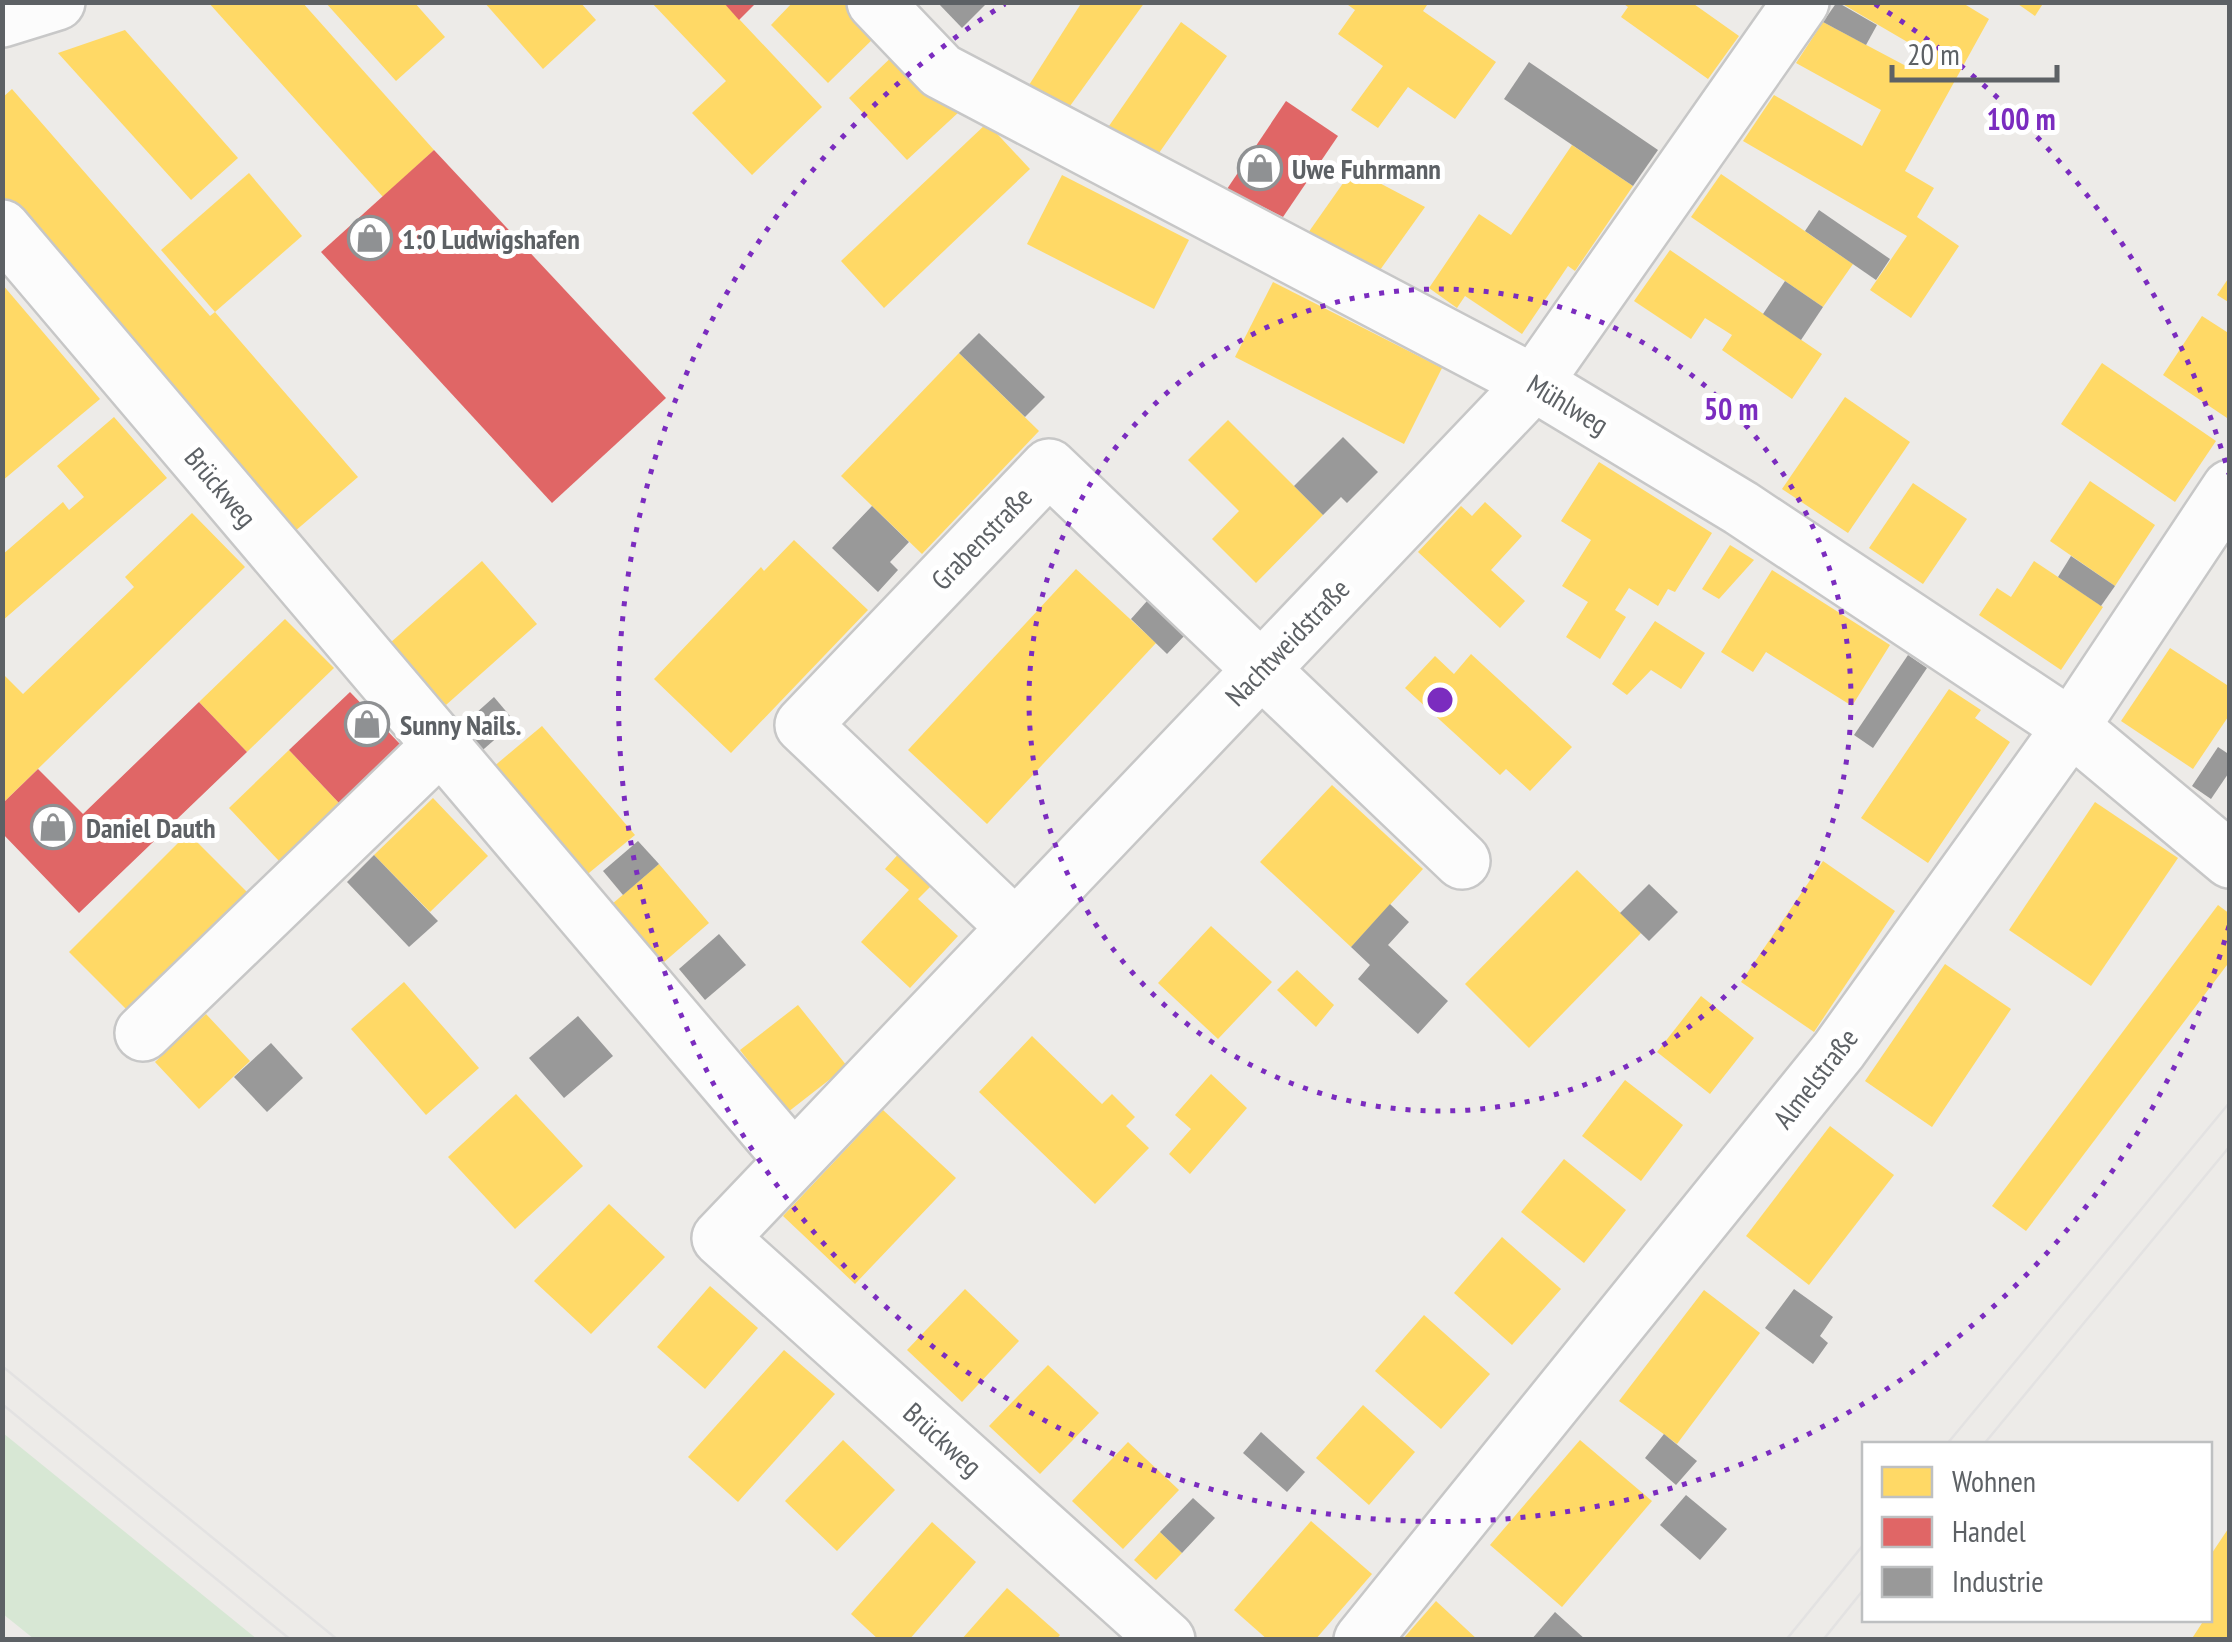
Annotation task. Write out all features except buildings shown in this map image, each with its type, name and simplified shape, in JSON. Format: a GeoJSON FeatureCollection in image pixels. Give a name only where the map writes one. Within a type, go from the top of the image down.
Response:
{"type":"FeatureCollection","features":[{"type":"Feature","properties":{"kind":"street"},"geometry":{"type":"LineString","coordinates":[[2,20],[57,2]]}},
{"type":"Feature","properties":{"kind":"street","name":"Mühlweg"},"geometry":{"type":"LineString","coordinates":[[874,2],[941,71],[1534,383],[1740,508],[2070,726],[2230,860]]}},
{"type":"Feature","properties":{"kind":"street","name":"Nachtweidstraße"},"geometry":{"type":"LineString","coordinates":[[720,1238],[1534,383],[1801,2]]}},
{"type":"Feature","properties":{"kind":"street","name":"Brückweg"},"geometry":{"type":"LineString","coordinates":[[2,228],[792,1160]]}},
{"type":"Feature","properties":{"kind":"street","name":"Grabenstraße"},"geometry":{"type":"LineString","coordinates":[[1014,926],[803,725],[1049,467],[1462,860]]}},
{"type":"Feature","properties":{"kind":"street","name":"Almelstraße"},"geometry":{"type":"LineString","coordinates":[[1362,1640],[1839,1050],[2070,726],[2230,488]]}},
{"type":"Feature","properties":{"kind":"street"},"geometry":{"type":"LineString","coordinates":[[143,1033],[440,746]]}},
{"type":"Feature","properties":{"kind":"street","name":"Brückweg"},"geometry":{"type":"LineString","coordinates":[[720,1238],[1167,1640]]}},
{"type":"Feature","properties":{"kind":"green space"},"geometry":{"type":"Polygon","coordinates":[[[3,1433],[257,1639],[34,1639],[3,1614],[3,1433]]]}},
{"type":"Feature","properties":{"kind":"tram line"},"geometry":{"type":"LineString","coordinates":[[1949,1442],[2230,1102]]}},
{"type":"Feature","properties":{"kind":"tram line"},"geometry":{"type":"LineString","coordinates":[[1986,1442],[2230,1146]]}},
{"type":"Feature","properties":{"kind":"tram line"},"geometry":{"type":"LineString","coordinates":[[2,1366],[338,1640]]}},
{"type":"Feature","properties":{"kind":"tram line"},"geometry":{"type":"LineString","coordinates":[[2,1404],[291,1640]]}},
{"type":"Feature","properties":{"kind":"tram line"},"geometry":{"type":"LineString","coordinates":[[1786,1640],[1862,1546]]}},
{"type":"Feature","properties":{"kind":"tram line"},"geometry":{"type":"LineString","coordinates":[[1823,1640],[1862,1591]]}},
{"type":"Feature","properties":{"kind":"place","name":"Uwe Fuhrmann"},"geometry":{"type":"Point","coordinates":[1260,168]}},
{"type":"Feature","properties":{"kind":"place","name":"1:0 Ludwigshafen"},"geometry":{"type":"Point","coordinates":[370,238]}},
{"type":"Feature","properties":{"kind":"place","name":"Sunny Nails."},"geometry":{"type":"Point","coordinates":[367,724]}},
{"type":"Feature","properties":{"kind":"place","name":"Daniel Dauth"},"geometry":{"type":"Point","coordinates":[53,827]}}]}
